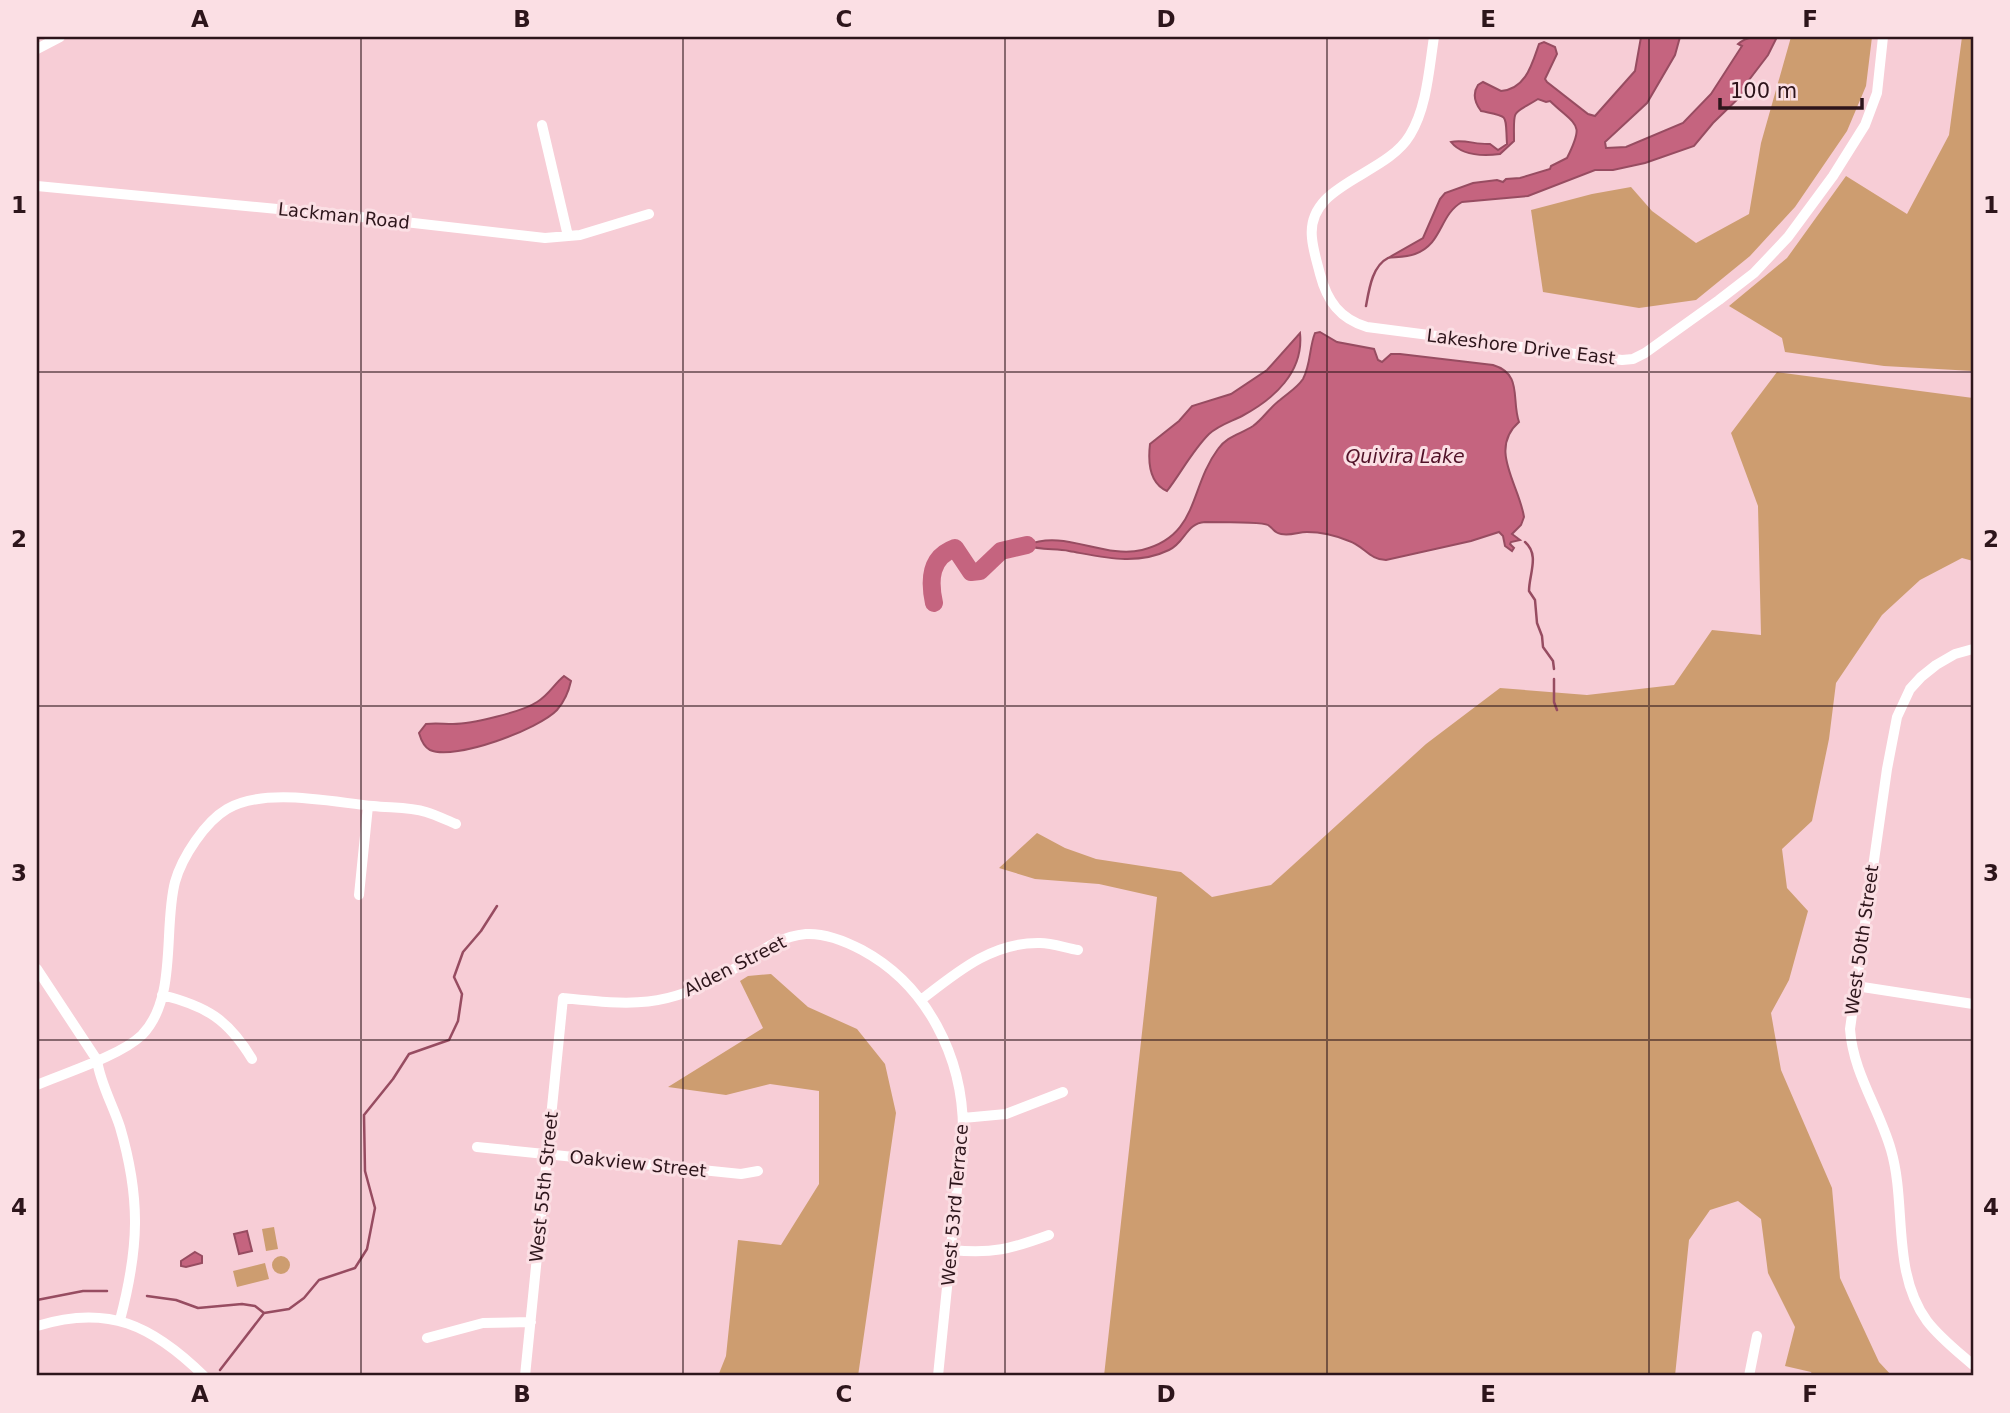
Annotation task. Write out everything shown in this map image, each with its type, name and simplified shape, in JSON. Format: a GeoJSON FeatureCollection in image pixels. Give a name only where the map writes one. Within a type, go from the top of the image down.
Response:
{"type":"FeatureCollection","features":[{"type":"Feature","properties":{"kind":"street"},"geometry":{"type":"LineString","coordinates":[[37,49],[60,37]]}},
{"type":"Feature","properties":{"kind":"street","name":"Lakeshore Drive East"},"geometry":{"type":"LineString","coordinates":[[1434,37],[1422,106],[1416,124],[1399,150],[1385,162],[1329,194],[1319,206],[1314,218],[1311,236],[1330,300],[1337,311],[1356,323],[1375,328],[1609,360],[1633,359],[1659,343],[1754,273],[1788,237],[1841,165],[1865,125],[1877,93],[1884,37]]}},
{"type":"Feature","properties":{"kind":"street"},"geometry":{"type":"LineString","coordinates":[[541,125],[568,236]]}},
{"type":"Feature","properties":{"kind":"street","name":"Lackman Road"},"geometry":{"type":"LineString","coordinates":[[37,186],[382,219],[545,238],[580,235],[649,214]]}},
{"type":"Feature","properties":{"kind":"street","name":"West 50th Street"},"geometry":{"type":"LineString","coordinates":[[1973,649],[1955,654],[1921,677],[1910,689],[1896,716],[1850,1020],[1857,1068],[1887,1135],[1894,1158],[1905,1257],[1913,1293],[1926,1319],[1937,1333],[1973,1365]]}},
{"type":"Feature","properties":{"kind":"street"},"geometry":{"type":"LineString","coordinates":[[37,1085],[97,1060],[142,1035],[156,1013],[162,995],[175,883],[186,855],[204,831],[226,810],[250,801],[286,797],[424,811],[456,824]]}},
{"type":"Feature","properties":{"kind":"street"},"geometry":{"type":"LineString","coordinates":[[359,895],[368,806]]}},
{"type":"Feature","properties":{"kind":"street","name":"Alden Street"},"geometry":{"type":"LineString","coordinates":[[564,998],[614,1003],[656,1002],[704,986],[779,939],[808,934],[843,940],[884,962],[921,1000]]}},
{"type":"Feature","properties":{"kind":"street"},"geometry":{"type":"LineString","coordinates":[[921,1000],[982,956],[1010,945],[1042,943],[1077,950]]}},
{"type":"Feature","properties":{"kind":"street"},"geometry":{"type":"LineString","coordinates":[[37,969],[97,1060],[98,1070],[127,1150],[135,1197],[134,1261],[120,1320]]}},
{"type":"Feature","properties":{"kind":"street"},"geometry":{"type":"LineString","coordinates":[[1856,986],[1973,1003]]}},
{"type":"Feature","properties":{"kind":"street"},"geometry":{"type":"LineString","coordinates":[[162,995],[208,1010],[239,1038],[252,1059]]}},
{"type":"Feature","properties":{"kind":"street","name":"West 55th Street"},"geometry":{"type":"LineString","coordinates":[[525,1376],[564,998]]}},
{"type":"Feature","properties":{"kind":"street","name":"West 53rd Terrace"},"geometry":{"type":"LineString","coordinates":[[921,1000],[937,1023],[953,1063],[963,1105],[941,1376]]}},
{"type":"Feature","properties":{"kind":"street"},"geometry":{"type":"LineString","coordinates":[[963,1118],[1006,1114],[1062,1092]]}},
{"type":"Feature","properties":{"kind":"street","name":"Oakview Street"},"geometry":{"type":"LineString","coordinates":[[477,1147],[741,1174],[758,1171]]}},
{"type":"Feature","properties":{"kind":"street"},"geometry":{"type":"LineString","coordinates":[[951,1250],[989,1253],[1014,1248],[1049,1235]]}},
{"type":"Feature","properties":{"kind":"street"},"geometry":{"type":"LineString","coordinates":[[37,1326],[61,1319],[90,1316],[120,1320],[153,1336],[188,1360],[204,1376]]}},
{"type":"Feature","properties":{"kind":"street"},"geometry":{"type":"LineString","coordinates":[[427,1338],[483,1323],[531,1322]]}},
{"type":"Feature","properties":{"kind":"street"},"geometry":{"type":"LineString","coordinates":[[1749,1376],[1757,1336]]}},
{"type":"Feature","properties":{"kind":"shaded area"},"geometry":{"type":"Polygon","coordinates":[[[1791,37],[1872,37],[1866,86],[1847,131],[1795,207],[1750,256],[1696,300],[1639,308],[1543,292],[1531,210],[1631,187],[1652,211],[1696,243],[1749,214],[1761,143],[1791,37]]]}},
{"type":"Feature","properties":{"kind":"shaded area"},"geometry":{"type":"Polygon","coordinates":[[[1962,37],[1973,37],[1973,371],[1884,366],[1785,352],[1782,338],[1729,306],[1787,258],[1846,176],[1907,214],[1949,135],[1962,37]]]}},
{"type":"Feature","properties":{"kind":"shaded area"},"geometry":{"type":"Polygon","coordinates":[[[1777,372],[1973,398],[1973,561],[1962,558],[1920,580],[1882,615],[1836,683],[1829,739],[1812,821],[1782,849],[1787,888],[1808,911],[1789,980],[1771,1013],[1781,1070],[1832,1188],[1840,1278],[1879,1362],[1892,1376],[1813,1376],[1811,1372],[1785,1366],[1795,1327],[1768,1273],[1761,1219],[1738,1201],[1710,1210],[1689,1240],[1675,1376],[1104,1376],[1157,897],[1099,884],[1035,879],[999,868],[1037,833],[1065,848],[1096,859],[1181,872],[1212,897],[1271,885],[1426,744],[1500,688],[1587,695],[1674,685],[1712,630],[1761,635],[1758,506],[1731,433],[1777,372]]]}},
{"type":"Feature","properties":{"kind":"shaded area"},"geometry":{"type":"Polygon","coordinates":[[[771,974],[808,1007],[857,1029],[885,1064],[896,1113],[858,1376],[718,1376],[726,1356],[738,1240],[781,1245],[819,1184],[819,1091],[770,1084],[726,1095],[668,1087],[763,1028],[740,981],[748,976],[771,974]]]}},
{"type":"Feature","properties":{"kind":"shaded area"},"geometry":{"type":"Polygon","coordinates":[[[274,1227],[278,1249],[266,1251],[262,1229],[274,1227]]]}},
{"type":"Feature","properties":{"kind":"shaded area"},"geometry":{"type":"Polygon","coordinates":[[[281,1256],[287,1259],[290,1265],[287,1271],[281,1274],[275,1271],[272,1265],[275,1259],[281,1256]]]}},
{"type":"Feature","properties":{"kind":"shaded area"},"geometry":{"type":"Polygon","coordinates":[[[265,1263],[269,1279],[237,1287],[233,1271],[265,1263]]]}},
{"type":"Feature","properties":{"kind":"water"},"geometry":{"type":"Polygon","coordinates":[[[1641,37],[1680,37],[1675,55],[1647,103],[1605,142],[1606,148],[1626,147],[1683,123],[1711,94],[1742,46],[1738,44],[1751,37],[1777,37],[1742,95],[1694,146],[1645,163],[1613,170],[1595,170],[1528,196],[1462,202],[1449,214],[1436,237],[1424,249],[1412,255],[1388,258],[1423,238],[1445,193],[1473,183],[1497,180],[1503,182],[1506,179],[1520,178],[1550,169],[1567,158],[1576,138],[1575,126],[1550,101],[1538,99],[1516,114],[1514,141],[1500,154],[1474,154],[1456,147],[1451,142],[1490,144],[1498,150],[1507,144],[1504,118],[1481,111],[1477,105],[1475,95],[1478,85],[1483,82],[1501,91],[1516,86],[1527,74],[1539,44],[1544,42],[1555,47],[1557,54],[1545,79],[1547,82],[1588,114],[1595,116],[1635,71],[1641,37]]]}},
{"type":"Feature","properties":{"kind":"water","name":"Quivira Lake"},"geometry":{"type":"Polygon","coordinates":[[[1320,332],[1337,342],[1374,349],[1378,360],[1382,362],[1391,354],[1400,354],[1493,365],[1509,374],[1519,422],[1510,432],[1506,455],[1524,517],[1521,525],[1512,534],[1520,540],[1511,542],[1514,548],[1512,551],[1505,546],[1503,536],[1499,532],[1386,560],[1376,558],[1354,543],[1339,537],[1307,532],[1277,533],[1264,524],[1228,522],[1199,523],[1189,529],[1174,547],[1144,558],[1107,558],[1027,545],[1056,540],[1127,552],[1142,550],[1174,534],[1190,509],[1218,449],[1230,438],[1257,423],[1301,382],[1315,333],[1320,332]]]}},
{"type":"Feature","properties":{"kind":"water"},"geometry":{"type":"Polygon","coordinates":[[[1300,333],[1300,347],[1292,372],[1275,393],[1254,409],[1209,434],[1167,491],[1156,483],[1151,471],[1150,444],[1179,421],[1192,406],[1231,394],[1267,370],[1300,333]]]}},
{"type":"Feature","properties":{"kind":"water"},"geometry":{"type":"Polygon","coordinates":[[[564,676],[571,681],[562,703],[547,718],[533,726],[496,741],[458,751],[430,750],[422,741],[419,733],[426,724],[472,722],[520,710],[541,699],[564,676]]]}},
{"type":"Feature","properties":{"kind":"water"},"geometry":{"type":"Polygon","coordinates":[[[247,1231],[252,1251],[239,1254],[234,1234],[247,1231]]]}},
{"type":"Feature","properties":{"kind":"water"},"geometry":{"type":"Polygon","coordinates":[[[195,1252],[202,1256],[202,1263],[181,1266],[181,1261],[195,1252]]]}},
{"type":"Feature","properties":{"kind":"waterway"},"geometry":{"type":"LineString","coordinates":[[1366,306],[1375,272],[1388,258]]}},
{"type":"Feature","properties":{"kind":"waterway"},"geometry":{"type":"LineString","coordinates":[[1525,542],[1533,559],[1529,591],[1535,600],[1543,647],[1553,661],[1554,669]]}},
{"type":"Feature","properties":{"kind":"waterway"},"geometry":{"type":"LineString","coordinates":[[934,603],[933,570],[940,557],[947,552],[955,548],[971,572],[980,571],[1001,551],[1027,545]]}},
{"type":"Feature","properties":{"kind":"waterway"},"geometry":{"type":"LineString","coordinates":[[1554,679],[1554,702],[1557,710]]}},
{"type":"Feature","properties":{"kind":"waterway"},"geometry":{"type":"LineString","coordinates":[[220,1370],[264,1313],[289,1309],[304,1298],[319,1280],[355,1268],[367,1249],[375,1208],[365,1171],[364,1115],[409,1054],[449,1040],[458,1021],[462,994],[454,977],[463,952],[497,906]]}},
{"type":"Feature","properties":{"kind":"waterway"},"geometry":{"type":"LineString","coordinates":[[37,1300],[83,1291],[107,1291]]}},
{"type":"Feature","properties":{"kind":"waterway"},"geometry":{"type":"LineString","coordinates":[[147,1296],[176,1300],[198,1308],[242,1304],[255,1306],[264,1313]]}}]}
